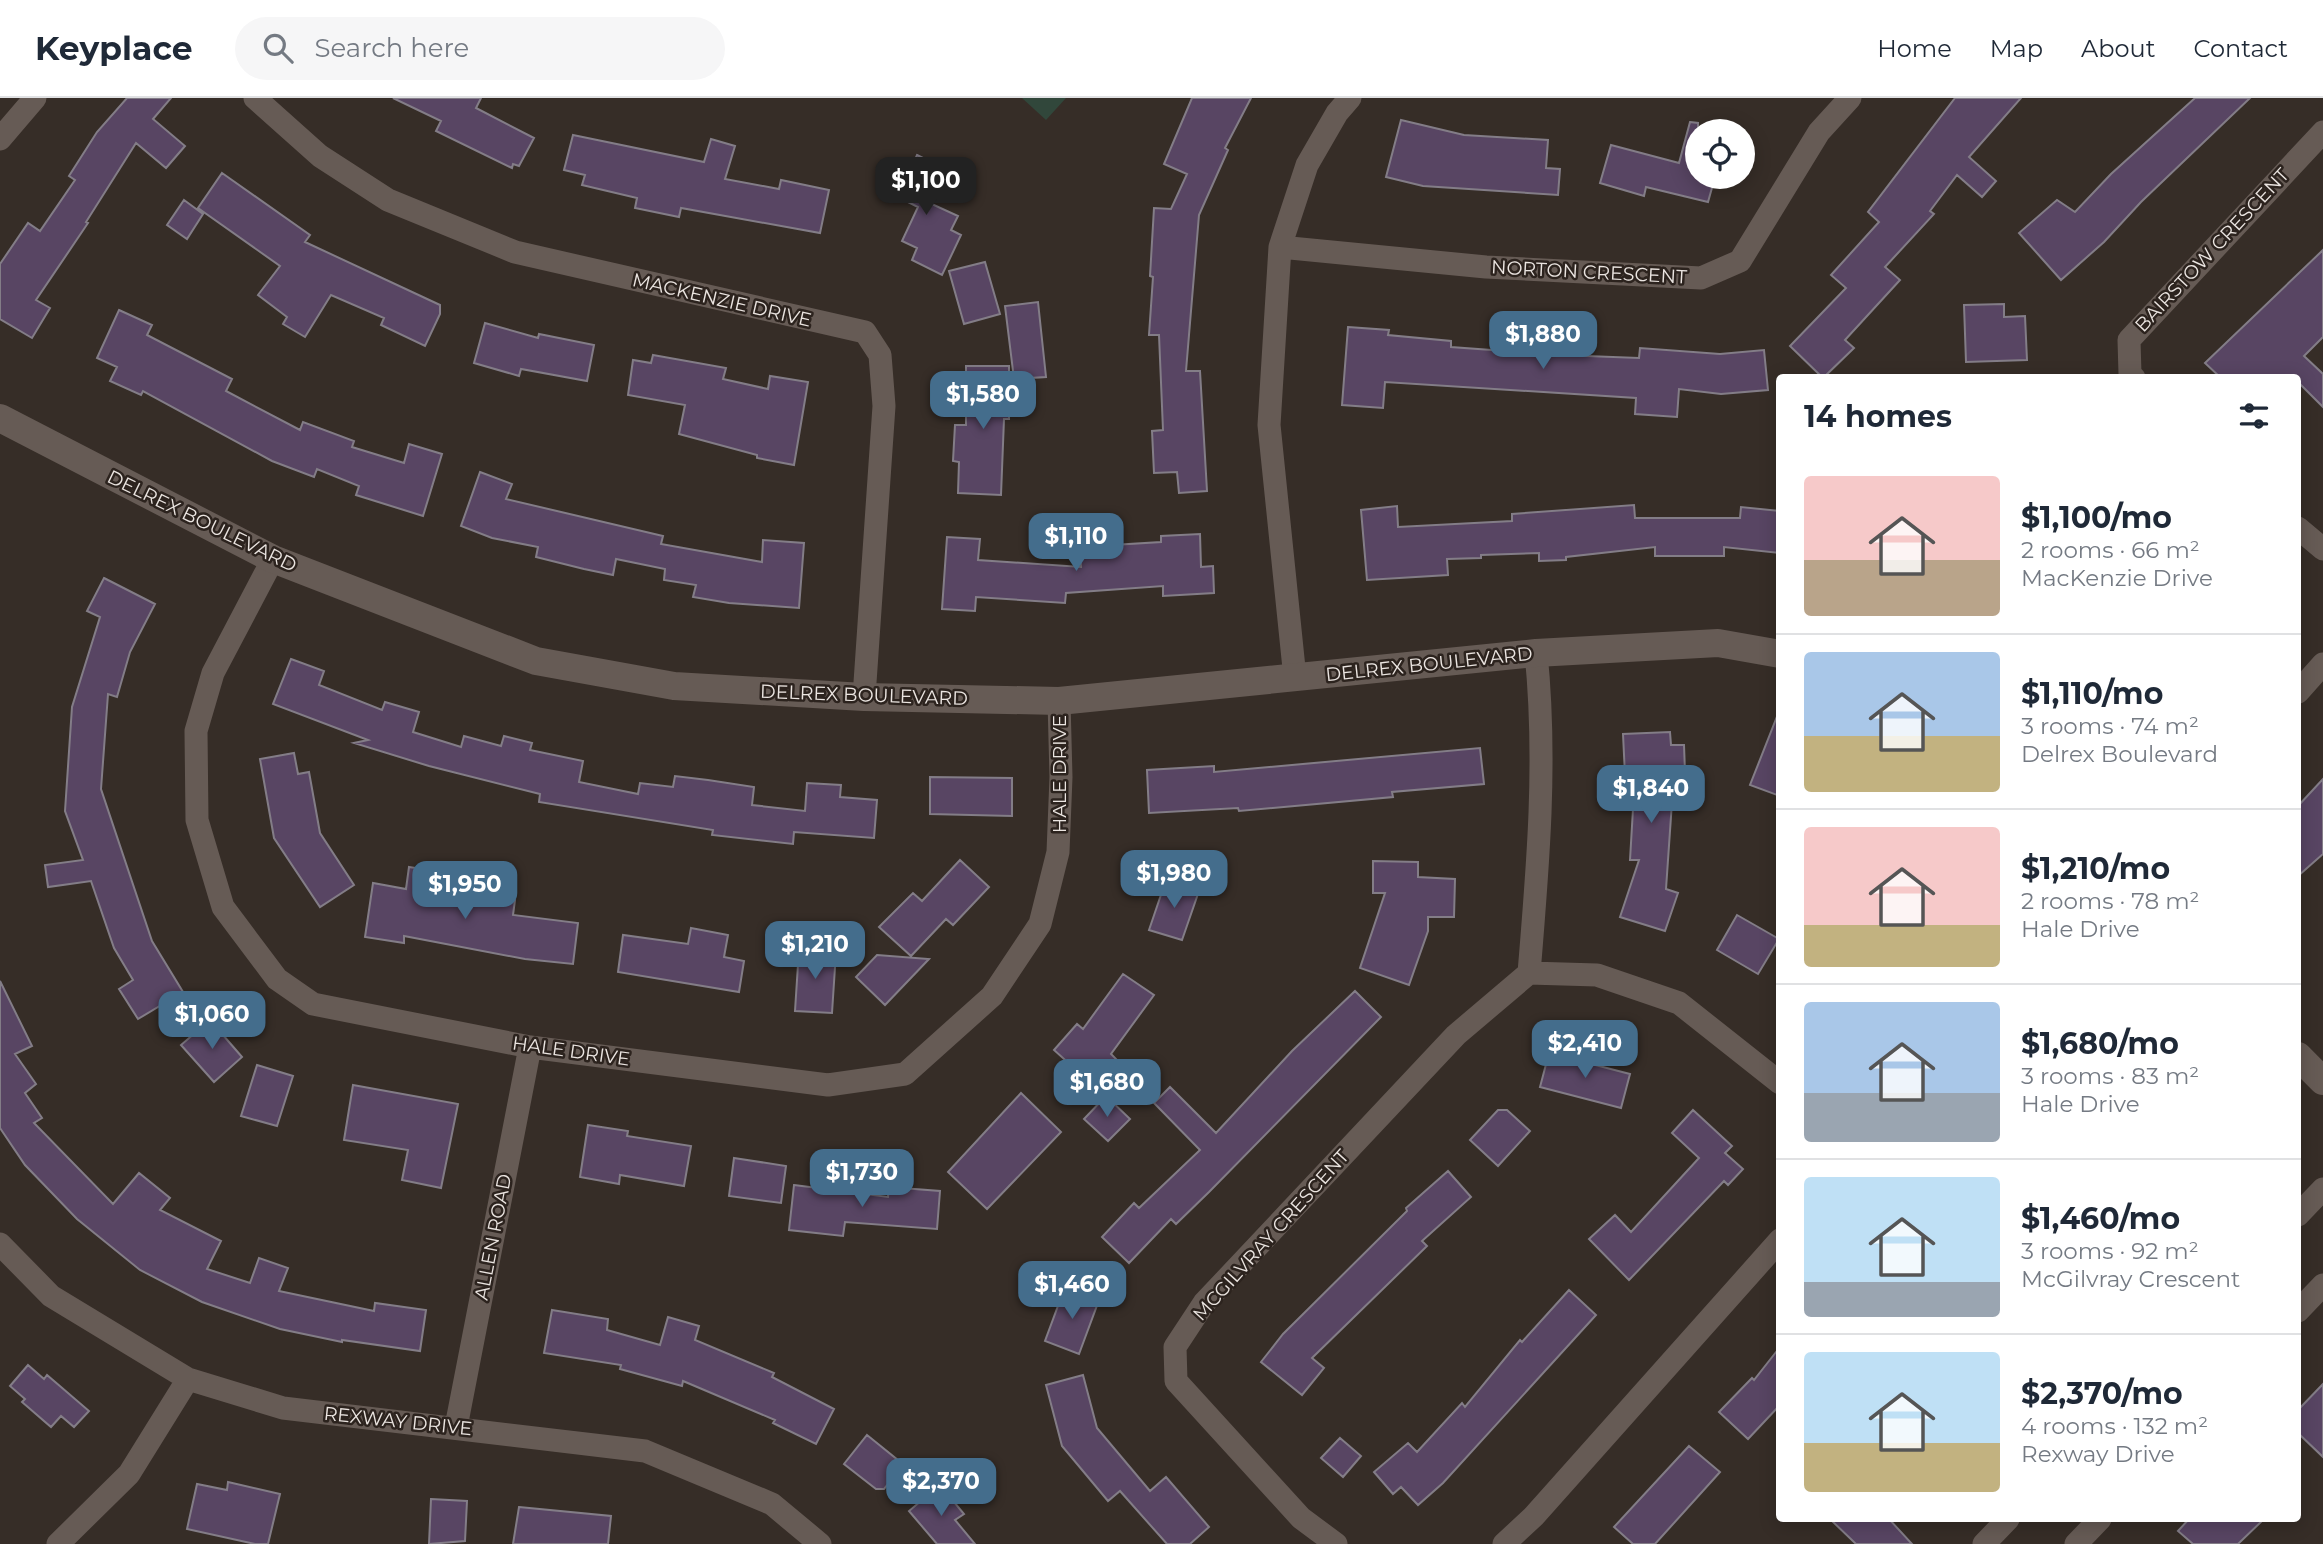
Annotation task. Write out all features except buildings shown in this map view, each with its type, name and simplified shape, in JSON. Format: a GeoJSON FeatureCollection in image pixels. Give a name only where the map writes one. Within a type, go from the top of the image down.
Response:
{"type":"FeatureCollection","features":[{"type":"Feature","properties":{"kind":"street"},"geometry":{"type":"LineString","coordinates":[[0,139],[35,98]]}},
{"type":"Feature","properties":{"kind":"street","name":"MACKENZIE DRIVE"},"geometry":{"type":"LineString","coordinates":[[255,98],[320,156],[388,200],[515,252],[865,332],[880,355],[884,406],[864,697]]}},
{"type":"Feature","properties":{"kind":"street"},"geometry":{"type":"LineString","coordinates":[[1295,678],[1269,425],[1280,247],[1307,165],[1337,113],[1350,98]]}},
{"type":"Feature","properties":{"kind":"street","name":"NORTON CRESCENT"},"geometry":{"type":"LineString","coordinates":[[1280,247],[1486,267],[1701,278],[1741,261],[1819,132],[1850,98]]}},
{"type":"Feature","properties":{"kind":"street","name":"BAIRSTOW CRESCENT"},"geometry":{"type":"LineString","coordinates":[[2130,374],[2129,340],[2323,132]]}},
{"type":"Feature","properties":{"kind":"street","name":"DELREX BOULEVARD"},"geometry":{"type":"LineString","coordinates":[[0,418],[273,559],[537,661],[674,686],[864,697],[1059,701],[1536,653],[1718,643],[1776,653]]}},
{"type":"Feature","properties":{"kind":"street"},"geometry":{"type":"LineString","coordinates":[[2301,531],[2323,549]]}},
{"type":"Feature","properties":{"kind":"street","name":"HALE DRIVE"},"geometry":{"type":"LineString","coordinates":[[273,559],[213,673],[196,731],[197,820],[223,907],[277,979],[313,1003],[530,1047],[828,1085],[905,1074],[992,996],[1041,924],[1058,852],[1061,777],[1059,701]]}},
{"type":"Feature","properties":{"kind":"street"},"geometry":{"type":"LineString","coordinates":[[1536,653],[1541,708],[1541,834],[1529,973],[1597,975],[1679,1003],[1776,1080]]}},
{"type":"Feature","properties":{"kind":"street"},"geometry":{"type":"LineString","coordinates":[[2301,689],[2323,664]]}},
{"type":"Feature","properties":{"kind":"street","name":"MCGILVRAY CRESCENT"},"geometry":{"type":"LineString","coordinates":[[1336,1544],[1301,1518],[1176,1381],[1175,1347],[1204,1303],[1437,1055],[1529,973]]}},
{"type":"Feature","properties":{"kind":"street","name":"ALLEN ROAD"},"geometry":{"type":"LineString","coordinates":[[456,1427],[530,1047]]}},
{"type":"Feature","properties":{"kind":"street"},"geometry":{"type":"LineString","coordinates":[[2301,1059],[2323,1081]]}},
{"type":"Feature","properties":{"kind":"street"},"geometry":{"type":"LineString","coordinates":[[2301,1212],[2323,1189]]}},
{"type":"Feature","properties":{"kind":"street","name":"REXWAY DRIVE"},"geometry":{"type":"LineString","coordinates":[[0,1244],[51,1296],[188,1379],[283,1408],[645,1451],[772,1504],[820,1544]]}},
{"type":"Feature","properties":{"kind":"street"},"geometry":{"type":"LineString","coordinates":[[1504,1544],[1534,1516],[1776,1244]]}},
{"type":"Feature","properties":{"kind":"street"},"geometry":{"type":"LineString","coordinates":[[2301,1308],[2323,1285]]}},
{"type":"Feature","properties":{"kind":"street"},"geometry":{"type":"LineString","coordinates":[[58,1544],[129,1474],[188,1379]]}},
{"type":"Feature","properties":{"kind":"street"},"geometry":{"type":"LineString","coordinates":[[1984,1544],[2005,1522]]}},
{"type":"Feature","properties":{"kind":"street"},"geometry":{"type":"LineString","coordinates":[[2076,1544],[2097,1522]]}},
{"type":"Feature","properties":{"kind":"green space"},"geometry":{"type":"Polygon","coordinates":[[[1022,98],[1066,98],[1046,120],[1022,98]]]}}]}
